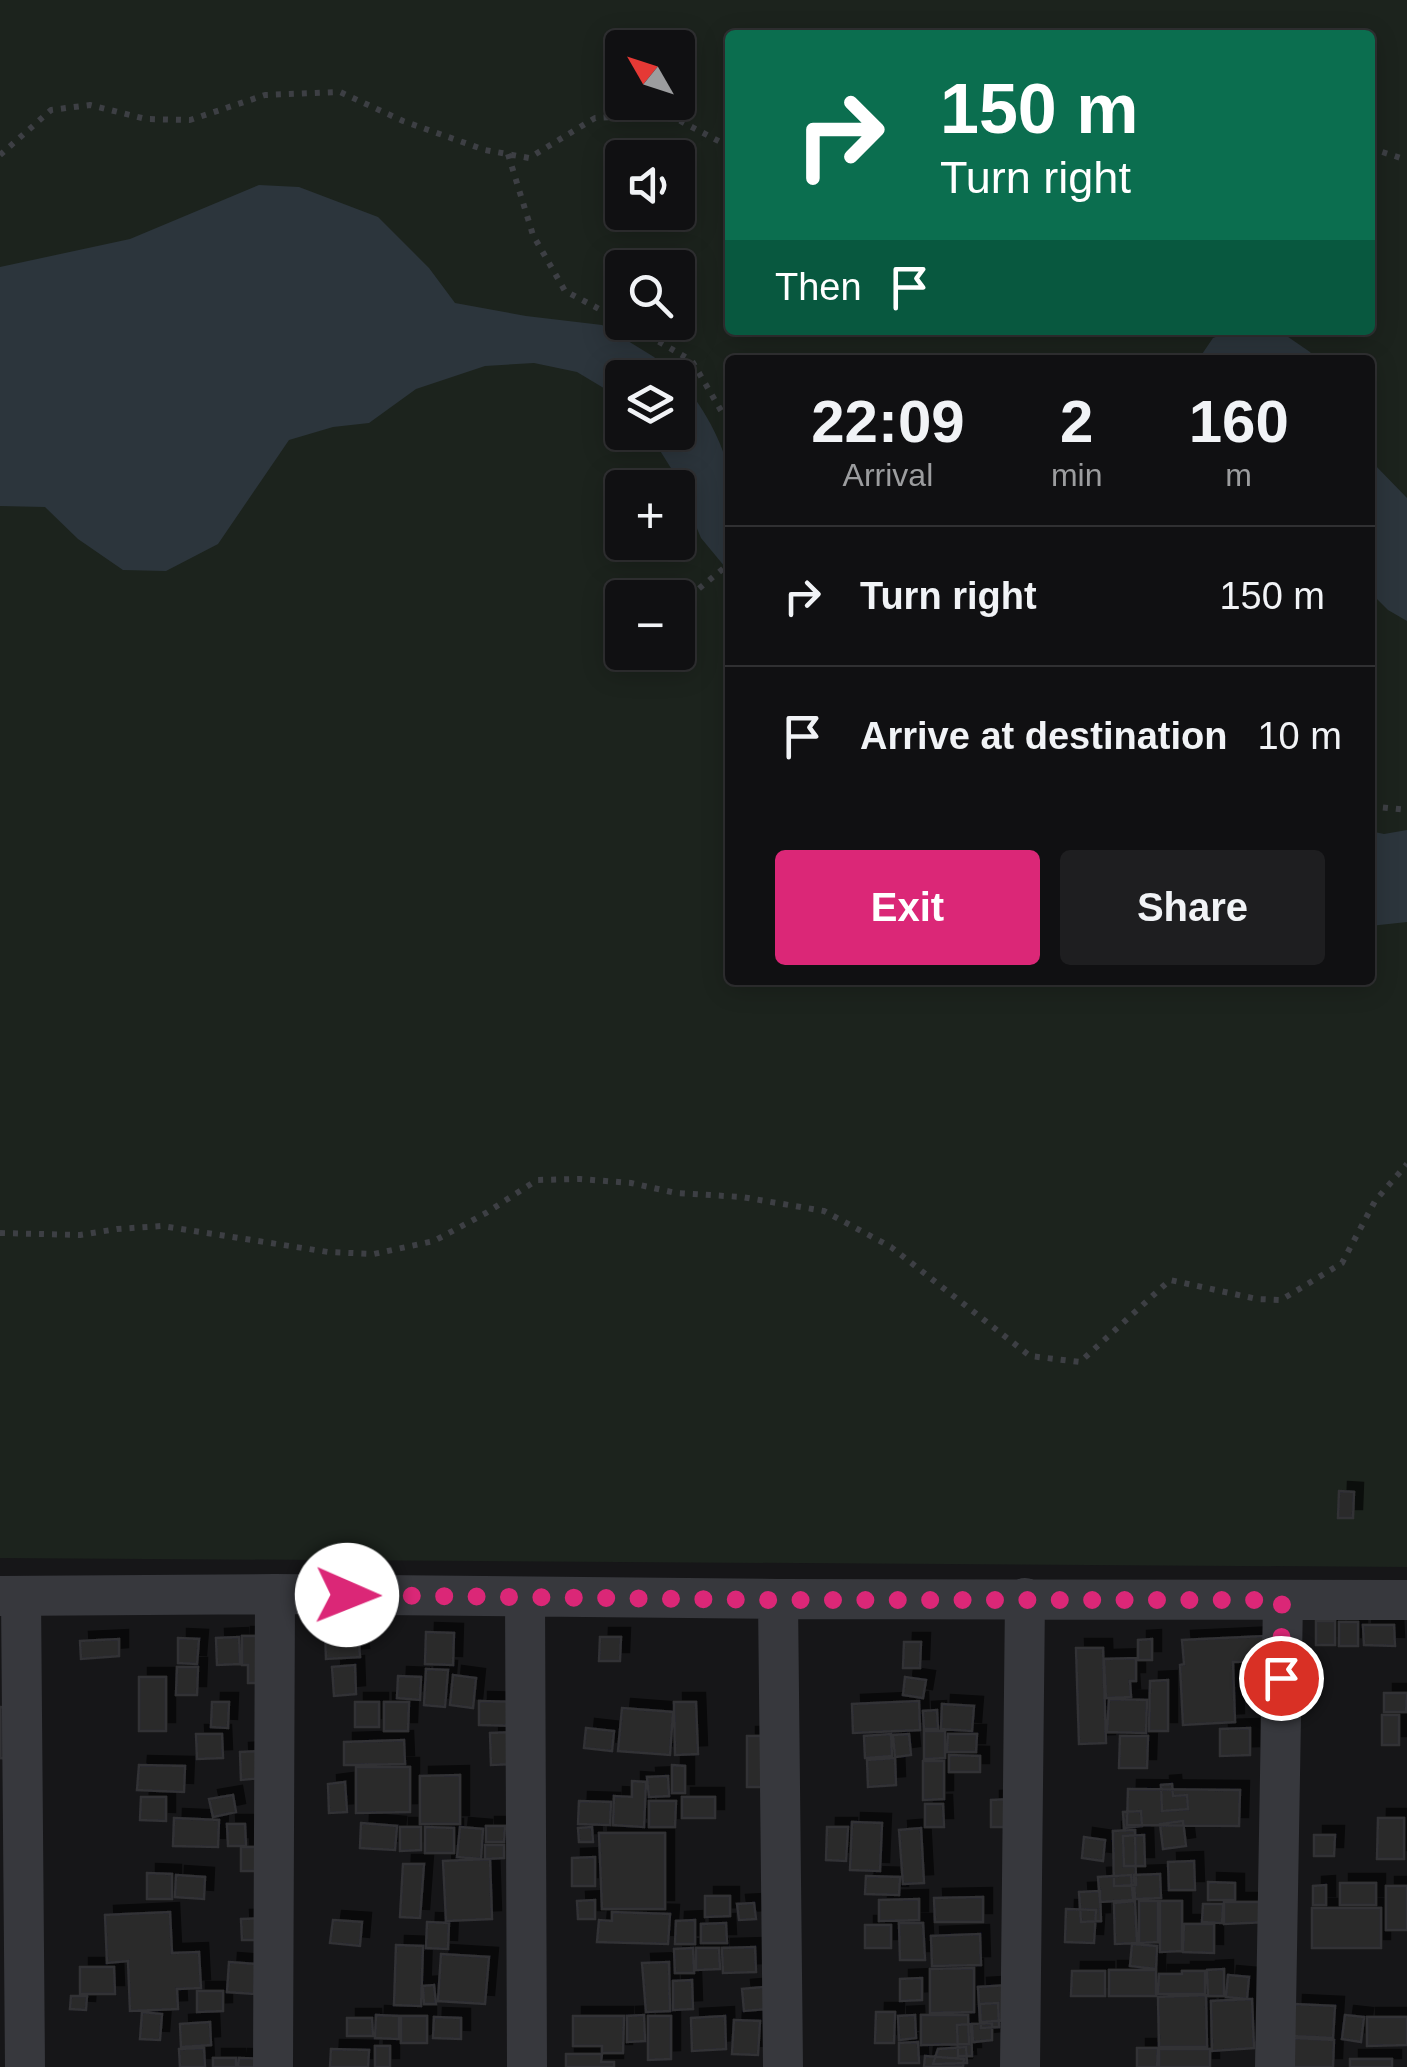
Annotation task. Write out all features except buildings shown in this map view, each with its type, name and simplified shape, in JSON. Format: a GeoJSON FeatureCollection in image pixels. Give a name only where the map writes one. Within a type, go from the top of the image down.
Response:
{"type":"FeatureCollection","features":[{"type":"Feature","properties":{"kind":"street"},"geometry":{"type":"LineString","coordinates":[[273,2067],[275,1594]]}},
{"type":"Feature","properties":{"kind":"street"},"geometry":{"type":"LineString","coordinates":[[25,2067],[10,1596],[1407,1600]]}},
{"type":"Feature","properties":{"kind":"street"},"geometry":{"type":"LineString","coordinates":[[525,1598],[527,2067]]}},
{"type":"Feature","properties":{"kind":"street"},"geometry":{"type":"LineString","coordinates":[[1020,2067],[1024,1598]]}},
{"type":"Feature","properties":{"kind":"street"},"geometry":{"type":"LineString","coordinates":[[778,1600],[783,2067]]}},
{"type":"Feature","properties":{"kind":"street"},"geometry":{"type":"LineString","coordinates":[[1275,2067],[1282,1600]]}},
{"type":"Feature","properties":{"kind":"path"},"geometry":{"type":"LineString","coordinates":[[0,154],[50,110],[90,105],[146,119],[190,120],[265,95],[340,92],[403,122],[486,150],[530,158],[595,118],[667,114],[725,144]]}},
{"type":"Feature","properties":{"kind":"path"},"geometry":{"type":"LineString","coordinates":[[1375,150],[1407,160]]}},
{"type":"Feature","properties":{"kind":"path"},"geometry":{"type":"LineString","coordinates":[[508,154],[533,235],[565,290],[605,312]]}},
{"type":"Feature","properties":{"kind":"path"},"geometry":{"type":"LineString","coordinates":[[655,340],[692,361],[725,416]]}},
{"type":"Feature","properties":{"kind":"path"},"geometry":{"type":"LineString","coordinates":[[695,592],[725,567]]}},
{"type":"Feature","properties":{"kind":"path"},"geometry":{"type":"LineString","coordinates":[[1375,807],[1407,810]]}},
{"type":"Feature","properties":{"kind":"path"},"geometry":{"type":"LineString","coordinates":[[0,1234],[80,1235],[162,1226],[328,1252],[374,1254],[434,1241],[486,1214],[537,1180],[632,1182],[676,1192],[742,1197],[824,1210],[891,1247],[1030,1356],[1080,1362],[1170,1280],[1257,1299],[1281,1300],[1316,1280],[1342,1263],[1375,1201],[1407,1164]]}},
{"type":"Feature","properties":{"kind":"shaded area"},"geometry":{"type":"Polygon","coordinates":[[[0,0],[1407,0],[1407,1567],[0,1558],[0,0]]]}},
{"type":"Feature","properties":{"kind":"shaded area"},"geometry":{"type":"Polygon","coordinates":[[[259,185],[299,187],[378,217],[429,268],[455,303],[602,325],[605,340],[626,340],[657,360],[605,360],[605,389],[577,372],[534,363],[485,366],[416,389],[369,423],[333,427],[289,440],[218,544],[166,571],[123,570],[78,539],[45,507],[0,506],[0,267],[130,239],[259,185]]]}},
{"type":"Feature","properties":{"kind":"shaded area"},"geometry":{"type":"Polygon","coordinates":[[[1285,335],[1312,355],[1201,355],[1213,338],[1285,335]]]}},
{"type":"Feature","properties":{"kind":"shaded area"},"geometry":{"type":"Polygon","coordinates":[[[695,399],[725,458],[725,567],[701,538],[695,524],[695,470],[672,470],[660,450],[695,450],[695,399]]]}},
{"type":"Feature","properties":{"kind":"shaded area"},"geometry":{"type":"Polygon","coordinates":[[[1375,465],[1407,498],[1407,621],[1375,597],[1375,465]]]}},
{"type":"Feature","properties":{"kind":"shaded area"},"geometry":{"type":"Polygon","coordinates":[[[1407,830],[1407,922],[1375,925],[1375,832],[1407,830]]]}},
{"type":"Feature","properties":{"kind":"route"},"geometry":{"type":"LineString","coordinates":[[347,1595],[1282,1600],[1281,1678]]}}]}
